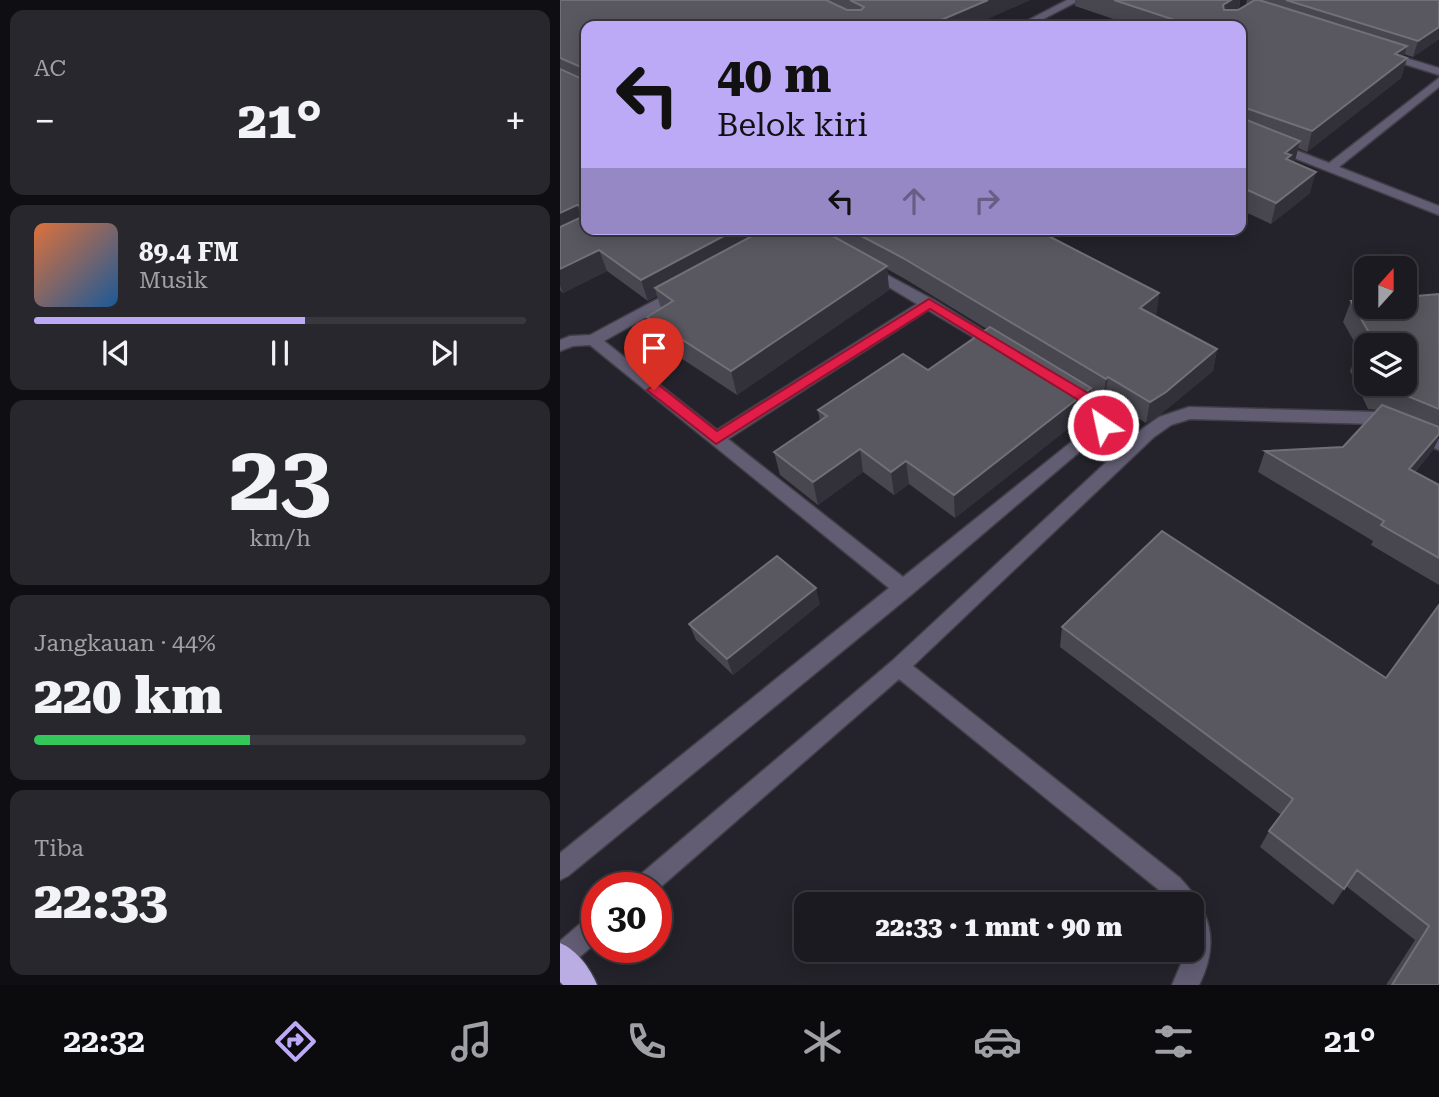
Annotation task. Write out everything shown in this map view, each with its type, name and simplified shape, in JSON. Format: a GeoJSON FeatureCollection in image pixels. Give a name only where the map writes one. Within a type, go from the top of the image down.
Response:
{"type":"FeatureCollection","features":[{"type":"Feature","properties":{"kind":"highway"},"geometry":{"type":"LineString","coordinates":[[560,957],[582,985]]}},
{"type":"Feature","properties":{"kind":"street"},"geometry":{"type":"LineString","coordinates":[[1032,21],[1075,0]]}},
{"type":"Feature","properties":{"kind":"street"},"geometry":{"type":"LineString","coordinates":[[1376,52],[1439,72]]}},
{"type":"Feature","properties":{"kind":"street"},"geometry":{"type":"LineString","coordinates":[[1331,168],[1439,80]]}},
{"type":"Feature","properties":{"kind":"street"},"geometry":{"type":"LineString","coordinates":[[1246,135],[1439,211]]}},
{"type":"Feature","properties":{"kind":"street"},"geometry":{"type":"LineString","coordinates":[[849,258],[1020,358]]}},
{"type":"Feature","properties":{"kind":"street"},"geometry":{"type":"LineString","coordinates":[[560,346],[570,341],[593,340],[690,288]]}},
{"type":"Feature","properties":{"kind":"street"},"geometry":{"type":"LineString","coordinates":[[716,439],[929,303]]}},
{"type":"Feature","properties":{"kind":"street"},"geometry":{"type":"LineString","coordinates":[[593,340],[904,589]]}},
{"type":"Feature","properties":{"kind":"street"},"geometry":{"type":"LineString","coordinates":[[560,868],[1103,425],[1101,410],[1054,378]]}},
{"type":"Feature","properties":{"kind":"street"},"geometry":{"type":"LineString","coordinates":[[660,872],[899,667],[1148,433],[1165,421],[1189,413],[1378,418],[1439,444]]}},
{"type":"Feature","properties":{"kind":"street"},"geometry":{"type":"LineString","coordinates":[[899,667],[1177,892]]}},
{"type":"Feature","properties":{"kind":"street"},"geometry":{"type":"LineString","coordinates":[[560,957],[581,939]]}},
{"type":"Feature","properties":{"kind":"street"},"geometry":{"type":"LineString","coordinates":[[1185,985],[1198,962]]}},
{"type":"Feature","properties":{"kind":"building"},"geometry":{"type":"Polygon","coordinates":[[[560,0],[826,0],[847,10],[861,10],[864,7],[850,0],[988,0],[939,21],[581,21],[581,67],[560,58],[560,0]]]}},
{"type":"Feature","properties":{"kind":"building"},"geometry":{"type":"Polygon","coordinates":[[[1114,0],[1231,0],[1223,5],[1224,10],[1238,10],[1259,0],[1407,46],[1395,54],[1407,58],[1312,131],[1246,108],[1246,21],[1178,21],[1114,0]]]}},
{"type":"Feature","properties":{"kind":"building"},"geometry":{"type":"Polygon","coordinates":[[[1286,0],[1439,0],[1439,27],[1418,41],[1286,0]]]}},
{"type":"Feature","properties":{"kind":"building"},"geometry":{"type":"Polygon","coordinates":[[[560,69],[581,79],[581,205],[560,213],[560,69]]]}},
{"type":"Feature","properties":{"kind":"building"},"geometry":{"type":"Polygon","coordinates":[[[1246,120],[1300,141],[1285,153],[1291,155],[1286,159],[1316,172],[1276,203],[1246,189],[1246,120]]]}},
{"type":"Feature","properties":{"kind":"building"},"geometry":{"type":"Polygon","coordinates":[[[581,217],[581,235],[726,235],[641,280],[599,250],[560,269],[560,227],[581,217]]]}},
{"type":"Feature","properties":{"kind":"building"},"geometry":{"type":"Polygon","coordinates":[[[754,235],[831,235],[887,266],[731,371],[647,317],[673,301],[655,288],[754,235]]]}},
{"type":"Feature","properties":{"kind":"building"},"geometry":{"type":"Polygon","coordinates":[[[859,235],[1047,235],[1159,293],[1140,308],[1217,349],[1150,402],[1108,377],[1106,379],[903,258],[859,235]]]}},
{"type":"Feature","properties":{"kind":"building"},"geometry":{"type":"Polygon","coordinates":[[[1439,294],[1439,409],[1407,396],[1417,396],[1417,333],[1369,333],[1361,319],[1417,319],[1418,296],[1439,294]]]}},
{"type":"Feature","properties":{"kind":"building"},"geometry":{"type":"Polygon","coordinates":[[[990,327],[1091,388],[954,495],[906,461],[891,472],[860,449],[813,482],[774,452],[827,416],[818,410],[903,354],[928,370],[990,327]]]}},
{"type":"Feature","properties":{"kind":"building"},"geometry":{"type":"Polygon","coordinates":[[[1382,405],[1439,427],[1439,434],[1409,469],[1439,485],[1439,558],[1381,525],[1384,521],[1265,451],[1343,447],[1382,405]]]}},
{"type":"Feature","properties":{"kind":"building"},"geometry":{"type":"Polygon","coordinates":[[[1162,531],[1386,678],[1439,605],[1439,985],[1392,985],[1429,926],[1357,870],[1344,889],[1269,831],[1293,799],[1062,627],[1162,531]]]}},
{"type":"Feature","properties":{"kind":"building"},"geometry":{"type":"Polygon","coordinates":[[[777,556],[816,588],[727,659],[689,624],[777,556]]]}},
{"type":"Feature","properties":{"kind":"route"},"geometry":{"type":"LineString","coordinates":[[654,390],[716,439],[929,303],[1093,403],[1101,410],[1103,425]]}}]}
